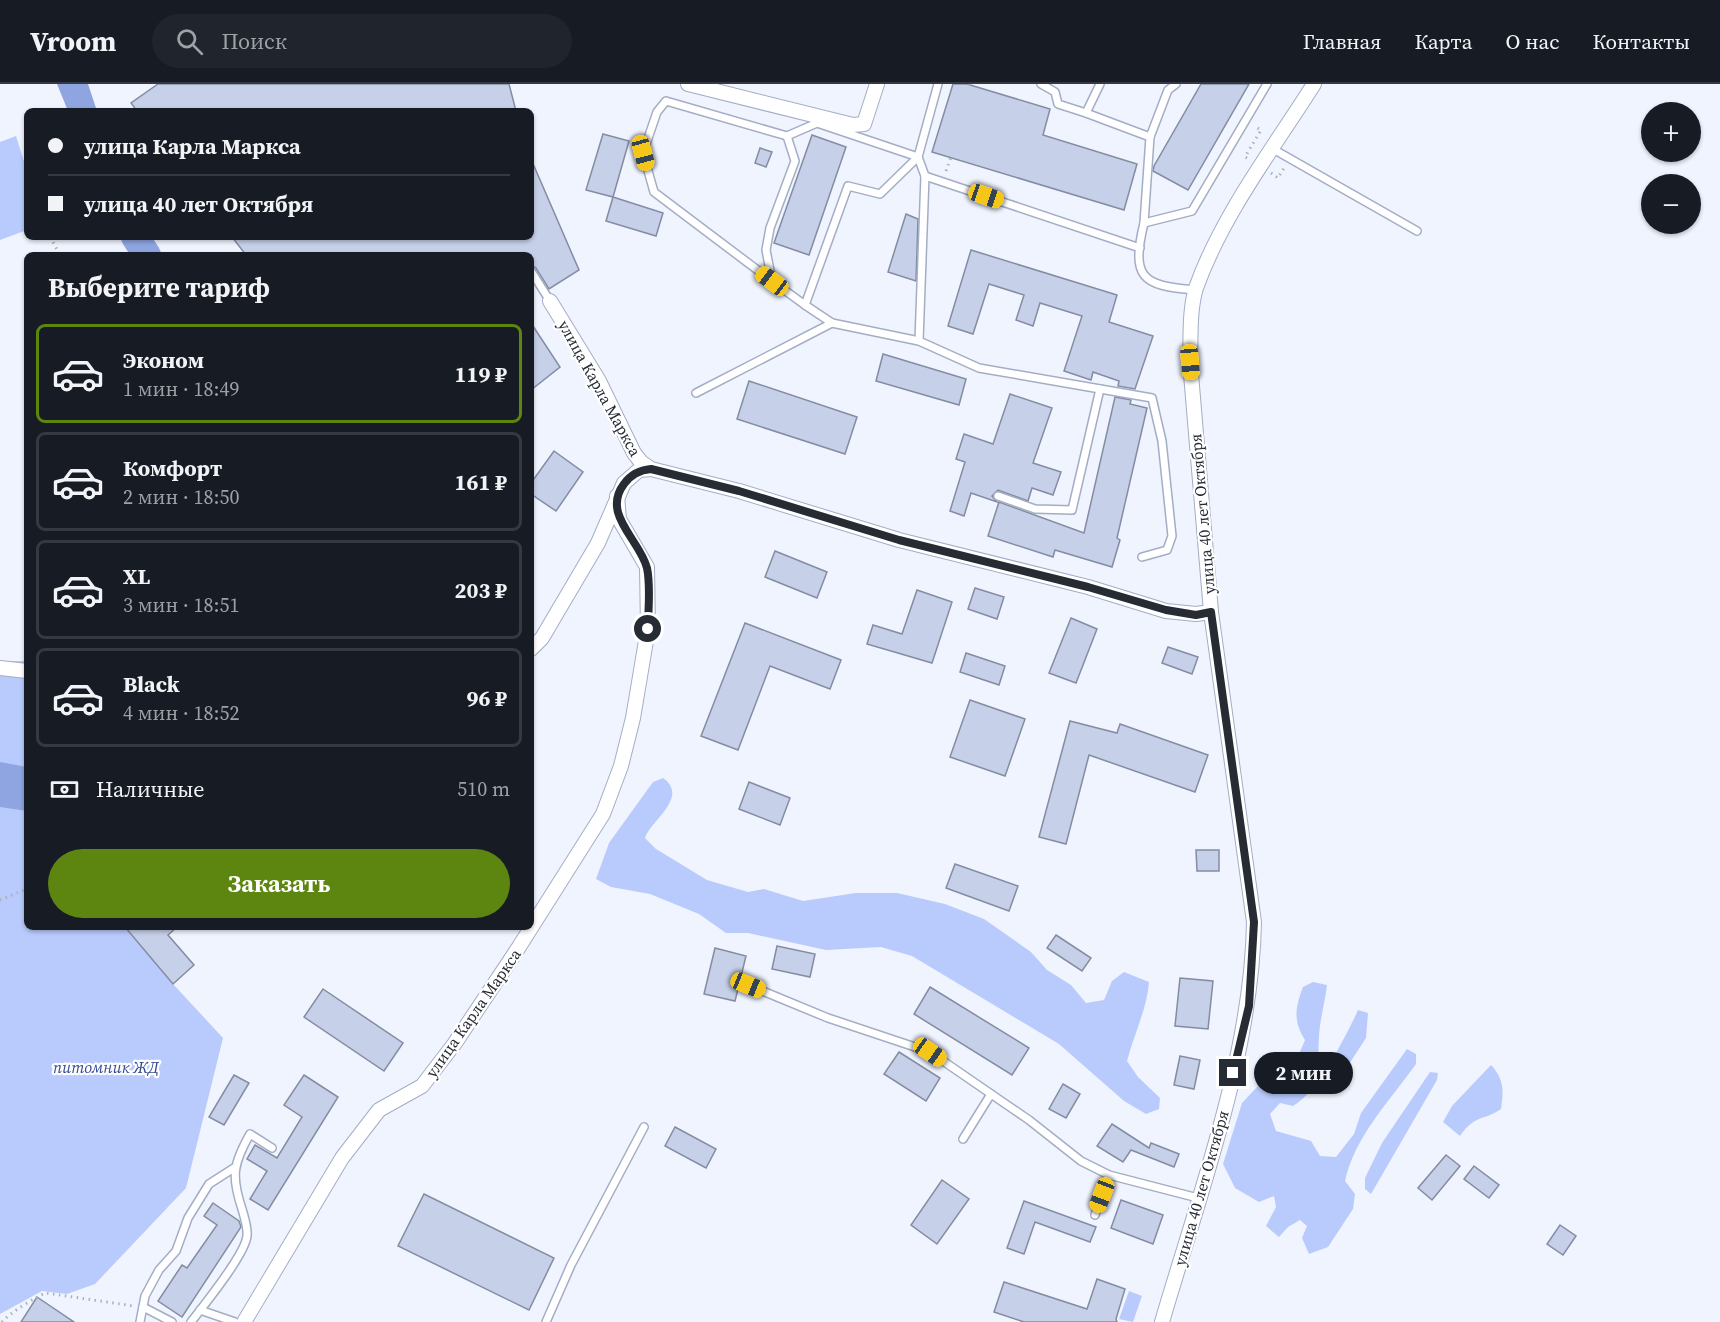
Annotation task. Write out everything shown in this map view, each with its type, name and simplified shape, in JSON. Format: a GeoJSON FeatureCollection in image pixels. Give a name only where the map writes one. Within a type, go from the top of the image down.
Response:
{"type":"FeatureCollection","features":[{"type":"Feature","properties":{"kind":"street"},"geometry":{"type":"LineString","coordinates":[[688,84],[853,125],[864,124],[877,84]]}},
{"type":"Feature","properties":{"kind":"street","name":"улица 40 лет Октября"},"geometry":{"type":"LineString","coordinates":[[1162,1322],[1227,1095],[1249,1006],[1254,943],[1254,922],[1211,612],[1190,362],[1196,290],[1220,238],[1314,84]]}},
{"type":"Feature","properties":{"kind":"street","name":"улица Карла Маркса"},"geometry":{"type":"LineString","coordinates":[[550,301],[599,381],[634,453],[651,469],[739,491],[899,540],[1088,587],[1166,610],[1196,615],[1211,612]]}},
{"type":"Feature","properties":{"kind":"street"},"geometry":{"type":"LineString","coordinates":[[534,646],[542,638],[592,553],[624,483],[639,470],[651,469]]}},
{"type":"Feature","properties":{"kind":"street","name":"улица Карла Маркса"},"geometry":{"type":"LineString","coordinates":[[534,924],[603,814],[621,766],[633,718],[648,629],[646,567],[619,519],[617,495]]}},
{"type":"Feature","properties":{"kind":"street"},"geometry":{"type":"LineString","coordinates":[[0,668],[24,671]]}},
{"type":"Feature","properties":{"kind":"street","name":"улица Карла Маркса"},"geometry":{"type":"LineString","coordinates":[[244,1322],[342,1158],[379,1110],[422,1086],[455,1042],[530,930]]}},
{"type":"Feature","properties":{"kind":"lane"},"geometry":{"type":"LineString","coordinates":[[805,304],[848,186],[880,194],[918,157],[938,84]]}},
{"type":"Feature","properties":{"kind":"lane"},"geometry":{"type":"LineString","coordinates":[[1041,84],[1055,92],[1058,104],[1150,137]]}},
{"type":"Feature","properties":{"kind":"lane"},"geometry":{"type":"LineString","coordinates":[[1086,113],[1100,84]]}},
{"type":"Feature","properties":{"kind":"lane"},"geometry":{"type":"LineString","coordinates":[[1176,84],[1168,87],[1150,137],[1139,268],[1146,279],[1155,284],[1196,290]]}},
{"type":"Feature","properties":{"kind":"lane"},"geometry":{"type":"LineString","coordinates":[[1144,223],[1192,211],[1267,84]]}},
{"type":"Feature","properties":{"kind":"lane"},"geometry":{"type":"LineString","coordinates":[[918,157],[817,123],[787,136],[666,101],[657,112],[643,153],[654,192],[832,323],[919,342],[979,368],[1152,398],[1162,441],[1172,536],[1167,550],[1142,557]]}},
{"type":"Feature","properties":{"kind":"lane"},"geometry":{"type":"LineString","coordinates":[[772,281],[766,250],[770,228],[795,160],[787,136]]}},
{"type":"Feature","properties":{"kind":"lane"},"geometry":{"type":"LineString","coordinates":[[1273,149],[1295,164],[1417,231]]}},
{"type":"Feature","properties":{"kind":"lane"},"geometry":{"type":"LineString","coordinates":[[918,157],[925,176],[919,342]]}},
{"type":"Feature","properties":{"kind":"lane"},"geometry":{"type":"LineString","coordinates":[[925,176],[1140,248]]}},
{"type":"Feature","properties":{"kind":"lane"},"geometry":{"type":"LineString","coordinates":[[534,276],[550,301]]}},
{"type":"Feature","properties":{"kind":"lane"},"geometry":{"type":"LineString","coordinates":[[696,393],[832,323]]}},
{"type":"Feature","properties":{"kind":"lane"},"geometry":{"type":"LineString","coordinates":[[998,496],[1035,509],[1072,510],[1100,389]]}},
{"type":"Feature","properties":{"kind":"lane"},"geometry":{"type":"LineString","coordinates":[[748,985],[828,1018],[930,1052],[1081,1161],[1109,1175],[1198,1198]]}},
{"type":"Feature","properties":{"kind":"lane"},"geometry":{"type":"LineString","coordinates":[[963,1139],[991,1094]]}},
{"type":"Feature","properties":{"kind":"lane"},"geometry":{"type":"LineString","coordinates":[[546,1322],[571,1265],[644,1127]]}},
{"type":"Feature","properties":{"kind":"lane"},"geometry":{"type":"LineString","coordinates":[[191,1322],[236,1260],[247,1237],[244,1215],[234,1186],[234,1168],[250,1134],[272,1148]]}},
{"type":"Feature","properties":{"kind":"lane"},"geometry":{"type":"LineString","coordinates":[[140,1322],[150,1287],[159,1270],[176,1251],[188,1218],[209,1184],[234,1168]]}},
{"type":"Feature","properties":{"kind":"lane"},"geometry":{"type":"LineString","coordinates":[[1095,1215],[1109,1175]]}},
{"type":"Feature","properties":{"kind":"lane"},"geometry":{"type":"LineString","coordinates":[[143,1307],[172,1322]]}},
{"type":"Feature","properties":{"kind":"lane"},"geometry":{"type":"LineString","coordinates":[[200,1310],[235,1322]]}},
{"type":"Feature","properties":{"kind":"path"},"geometry":{"type":"LineString","coordinates":[[943,182],[951,157]]}},
{"type":"Feature","properties":{"kind":"path"},"geometry":{"type":"LineString","coordinates":[[0,900],[24,890]]}},
{"type":"Feature","properties":{"kind":"path"},"geometry":{"type":"LineString","coordinates":[[2,1322],[25,1306],[33,1297],[46,1293],[143,1307]]}},
{"type":"Feature","properties":{"kind":"green space"},"geometry":{"type":"Polygon","coordinates":[[[16,136],[24,161],[24,231],[0,240],[0,142],[16,136]]]}},
{"type":"Feature","properties":{"kind":"green space","name":"питомник ЖД"},"geometry":{"type":"Polygon","coordinates":[[[0,661],[24,661],[24,930],[134,930],[173,984],[223,1038],[186,1188],[95,1284],[67,1294],[42,1291],[0,1314],[0,661]]]}},
{"type":"Feature","properties":{"kind":"green space"},"geometry":{"type":"Polygon","coordinates":[[[663,778],[670,785],[672,793],[670,801],[645,838],[656,849],[707,880],[748,892],[764,889],[803,901],[856,893],[897,893],[945,904],[984,919],[1031,952],[1047,970],[1071,985],[1086,1003],[1104,1000],[1112,981],[1124,972],[1149,982],[1143,1012],[1127,1061],[1138,1077],[1160,1098],[1159,1109],[1146,1114],[1124,1101],[1059,1044],[912,956],[881,947],[826,950],[748,933],[726,933],[699,914],[650,894],[611,887],[596,879],[609,843],[653,782],[663,778]]]}},
{"type":"Feature","properties":{"kind":"green space"},"geometry":{"type":"Polygon","coordinates":[[[1313,982],[1327,985],[1314,1084],[1303,1099],[1293,1106],[1280,1103],[1270,1114],[1276,1131],[1311,1141],[1320,1156],[1336,1157],[1354,1134],[1361,1113],[1407,1049],[1416,1054],[1416,1064],[1374,1120],[1350,1165],[1345,1181],[1355,1194],[1353,1209],[1328,1247],[1309,1254],[1302,1238],[1307,1226],[1300,1220],[1288,1227],[1279,1237],[1266,1226],[1276,1207],[1274,1196],[1259,1202],[1235,1188],[1223,1164],[1242,1103],[1258,1086],[1286,1076],[1296,1061],[1305,1040],[1298,1027],[1296,1014],[1298,1001],[1303,987],[1313,982]]]}},
{"type":"Feature","properties":{"kind":"green space"},"geometry":{"type":"Polygon","coordinates":[[[1358,1010],[1368,1013],[1366,1038],[1330,1093],[1323,1088],[1326,1078],[1358,1010]]]}},
{"type":"Feature","properties":{"kind":"green space"},"geometry":{"type":"Polygon","coordinates":[[[1491,1065],[1502,1086],[1501,1109],[1470,1124],[1460,1136],[1443,1122],[1452,1106],[1491,1065]]]}},
{"type":"Feature","properties":{"kind":"green space"},"geometry":{"type":"Polygon","coordinates":[[[1430,1072],[1438,1073],[1437,1080],[1371,1194],[1365,1189],[1365,1178],[1382,1143],[1430,1072]]]}},
{"type":"Feature","properties":{"kind":"green space"},"geometry":{"type":"Polygon","coordinates":[[[1129,1291],[1142,1296],[1133,1322],[1119,1319],[1129,1291]]]}},
{"type":"Feature","properties":{"kind":"shaded area"},"geometry":{"type":"Polygon","coordinates":[[[57,84],[88,84],[96,108],[67,108],[57,84]]]}},
{"type":"Feature","properties":{"kind":"shaded area"},"geometry":{"type":"Polygon","coordinates":[[[0,762],[24,766],[24,811],[0,807],[0,762]]]}},
{"type":"Feature","properties":{"kind":"building"},"geometry":{"type":"Polygon","coordinates":[[[158,84],[509,84],[515,108],[135,108],[131,103],[158,84]]]}},
{"type":"Feature","properties":{"kind":"building"},"geometry":{"type":"Polygon","coordinates":[[[953,84],[967,84],[1050,109],[1043,135],[1137,164],[1124,210],[932,152],[953,84]]]}},
{"type":"Feature","properties":{"kind":"building"},"geometry":{"type":"Polygon","coordinates":[[[1201,84],[1249,84],[1188,190],[1153,171],[1201,84]]]}},
{"type":"Feature","properties":{"kind":"building"},"geometry":{"type":"Polygon","coordinates":[[[603,134],[629,141],[613,197],[586,190],[603,134]]]}},
{"type":"Feature","properties":{"kind":"building"},"geometry":{"type":"Polygon","coordinates":[[[812,135],[846,147],[809,255],[774,243],[812,135]]]}},
{"type":"Feature","properties":{"kind":"building"},"geometry":{"type":"Polygon","coordinates":[[[760,148],[772,152],[766,167],[755,163],[760,148]]]}},
{"type":"Feature","properties":{"kind":"building"},"geometry":{"type":"Polygon","coordinates":[[[534,166],[579,270],[549,289],[534,267],[534,252],[244,252],[234,240],[534,240],[534,166]]]}},
{"type":"Feature","properties":{"kind":"building"},"geometry":{"type":"Polygon","coordinates":[[[613,197],[663,213],[656,236],[606,221],[613,197]]]}},
{"type":"Feature","properties":{"kind":"building"},"geometry":{"type":"Polygon","coordinates":[[[906,214],[918,219],[916,281],[888,272],[906,214]]]}},
{"type":"Feature","properties":{"kind":"building"},"geometry":{"type":"Polygon","coordinates":[[[971,250],[1117,295],[1109,322],[1153,336],[1135,389],[1118,386],[1119,381],[1093,372],[1091,380],[1064,371],[1082,316],[1040,303],[1033,326],[1016,320],[1024,295],[989,284],[973,334],[948,326],[971,250]]]}},
{"type":"Feature","properties":{"kind":"building"},"geometry":{"type":"Polygon","coordinates":[[[534,328],[560,367],[534,388],[534,328]]]}},
{"type":"Feature","properties":{"kind":"building"},"geometry":{"type":"Polygon","coordinates":[[[883,354],[966,379],[959,405],[876,381],[883,354]]]}},
{"type":"Feature","properties":{"kind":"building"},"geometry":{"type":"Polygon","coordinates":[[[749,381],[857,417],[845,454],[737,419],[749,381]]]}},
{"type":"Feature","properties":{"kind":"building"},"geometry":{"type":"Polygon","coordinates":[[[1010,394],[1052,408],[1033,463],[1061,472],[1053,495],[1032,488],[1028,501],[998,490],[992,496],[997,502],[971,493],[964,516],[950,511],[965,462],[956,459],[964,434],[993,444],[1010,394]]]}},
{"type":"Feature","properties":{"kind":"building"},"geometry":{"type":"Polygon","coordinates":[[[1115,397],[1131,400],[1130,404],[1147,408],[1117,538],[1120,540],[1112,567],[1055,550],[1053,557],[988,536],[999,502],[1084,533],[1115,397]]]}},
{"type":"Feature","properties":{"kind":"building"},"geometry":{"type":"Polygon","coordinates":[[[554,451],[583,472],[556,511],[534,496],[534,479],[554,451]]]}},
{"type":"Feature","properties":{"kind":"building"},"geometry":{"type":"Polygon","coordinates":[[[775,551],[827,572],[817,598],[765,577],[775,551]]]}},
{"type":"Feature","properties":{"kind":"building"},"geometry":{"type":"Polygon","coordinates":[[[975,588],[1004,597],[997,619],[968,609],[975,588]]]}},
{"type":"Feature","properties":{"kind":"building"},"geometry":{"type":"Polygon","coordinates":[[[917,590],[952,602],[932,663],[867,644],[873,625],[902,634],[917,590]]]}},
{"type":"Feature","properties":{"kind":"building"},"geometry":{"type":"Polygon","coordinates":[[[1071,618],[1097,629],[1076,683],[1049,673],[1071,618]]]}},
{"type":"Feature","properties":{"kind":"building"},"geometry":{"type":"Polygon","coordinates":[[[745,623],[841,660],[830,689],[770,666],[738,750],[701,736],[745,623]]]}},
{"type":"Feature","properties":{"kind":"building"},"geometry":{"type":"Polygon","coordinates":[[[1168,647],[1198,657],[1192,674],[1162,663],[1168,647]]]}},
{"type":"Feature","properties":{"kind":"building"},"geometry":{"type":"Polygon","coordinates":[[[966,653],[1005,666],[999,685],[960,672],[966,653]]]}},
{"type":"Feature","properties":{"kind":"building"},"geometry":{"type":"Polygon","coordinates":[[[970,700],[1025,719],[1005,776],[950,757],[970,700]]]}},
{"type":"Feature","properties":{"kind":"building"},"geometry":{"type":"Polygon","coordinates":[[[1070,721],[1117,733],[1120,724],[1208,755],[1195,792],[1089,755],[1066,844],[1039,837],[1070,721]]]}},
{"type":"Feature","properties":{"kind":"building"},"geometry":{"type":"Polygon","coordinates":[[[749,782],[790,798],[780,825],[739,809],[749,782]]]}},
{"type":"Feature","properties":{"kind":"building"},"geometry":{"type":"Polygon","coordinates":[[[1196,850],[1219,850],[1219,871],[1197,871],[1196,850]]]}},
{"type":"Feature","properties":{"kind":"building"},"geometry":{"type":"Polygon","coordinates":[[[955,864],[1018,886],[1009,911],[946,888],[955,864]]]}},
{"type":"Feature","properties":{"kind":"building"},"geometry":{"type":"Polygon","coordinates":[[[128,930],[174,930],[168,935],[194,965],[173,984],[128,930]]]}},
{"type":"Feature","properties":{"kind":"building"},"geometry":{"type":"Polygon","coordinates":[[[1056,935],[1091,958],[1082,971],[1047,948],[1056,935]]]}},
{"type":"Feature","properties":{"kind":"building"},"geometry":{"type":"Polygon","coordinates":[[[777,946],[815,954],[810,977],[772,969],[777,946]]]}},
{"type":"Feature","properties":{"kind":"building"},"geometry":{"type":"Polygon","coordinates":[[[715,948],[746,956],[735,1001],[704,994],[715,948]]]}},
{"type":"Feature","properties":{"kind":"building"},"geometry":{"type":"Polygon","coordinates":[[[1180,978],[1213,981],[1208,1029],[1175,1026],[1180,978]]]}},
{"type":"Feature","properties":{"kind":"building"},"geometry":{"type":"Polygon","coordinates":[[[930,987],[1029,1048],[1012,1075],[914,1014],[930,987]]]}},
{"type":"Feature","properties":{"kind":"building"},"geometry":{"type":"Polygon","coordinates":[[[323,989],[403,1043],[384,1071],[304,1017],[323,989]]]}},
{"type":"Feature","properties":{"kind":"building"},"geometry":{"type":"Polygon","coordinates":[[[899,1052],[940,1078],[926,1101],[884,1074],[899,1052]]]}},
{"type":"Feature","properties":{"kind":"building"},"geometry":{"type":"Polygon","coordinates":[[[1180,1056],[1200,1060],[1194,1089],[1174,1085],[1180,1056]]]}},
{"type":"Feature","properties":{"kind":"building"},"geometry":{"type":"Polygon","coordinates":[[[234,1075],[249,1083],[224,1125],[209,1117],[234,1075]]]}},
{"type":"Feature","properties":{"kind":"building"},"geometry":{"type":"Polygon","coordinates":[[[304,1075],[338,1097],[268,1210],[250,1199],[267,1171],[247,1159],[255,1145],[277,1158],[302,1117],[284,1105],[304,1075]]]}},
{"type":"Feature","properties":{"kind":"building"},"geometry":{"type":"Polygon","coordinates":[[[1063,1084],[1080,1094],[1066,1118],[1049,1109],[1063,1084]]]}},
{"type":"Feature","properties":{"kind":"building"},"geometry":{"type":"Polygon","coordinates":[[[1112,1124],[1149,1148],[1151,1143],[1179,1154],[1174,1167],[1131,1150],[1123,1162],[1097,1146],[1112,1124]]]}},
{"type":"Feature","properties":{"kind":"building"},"geometry":{"type":"Polygon","coordinates":[[[675,1127],[716,1149],[706,1168],[665,1146],[675,1127]]]}},
{"type":"Feature","properties":{"kind":"building"},"geometry":{"type":"Polygon","coordinates":[[[1446,1155],[1460,1166],[1432,1200],[1418,1188],[1446,1155]]]}},
{"type":"Feature","properties":{"kind":"building"},"geometry":{"type":"Polygon","coordinates":[[[1474,1166],[1499,1185],[1489,1198],[1464,1179],[1474,1166]]]}},
{"type":"Feature","properties":{"kind":"building"},"geometry":{"type":"Polygon","coordinates":[[[942,1180],[969,1199],[937,1244],[911,1225],[942,1180]]]}},
{"type":"Feature","properties":{"kind":"building"},"geometry":{"type":"Polygon","coordinates":[[[424,1194],[554,1258],[529,1310],[398,1246],[424,1194]]]}},
{"type":"Feature","properties":{"kind":"building"},"geometry":{"type":"Polygon","coordinates":[[[1121,1200],[1163,1215],[1153,1244],[1111,1228],[1121,1200]]]}},
{"type":"Feature","properties":{"kind":"building"},"geometry":{"type":"Polygon","coordinates":[[[1024,1201],[1096,1227],[1090,1242],[1035,1222],[1024,1254],[1007,1248],[1024,1201]]]}},
{"type":"Feature","properties":{"kind":"building"},"geometry":{"type":"Polygon","coordinates":[[[213,1203],[239,1221],[241,1227],[182,1317],[158,1301],[182,1265],[187,1268],[217,1225],[204,1216],[213,1203]]]}},
{"type":"Feature","properties":{"kind":"building"},"geometry":{"type":"Polygon","coordinates":[[[1560,1225],[1576,1236],[1563,1255],[1547,1244],[1560,1225]]]}},
{"type":"Feature","properties":{"kind":"building"},"geometry":{"type":"Polygon","coordinates":[[[1097,1279],[1125,1289],[1117,1322],[1024,1322],[994,1312],[1004,1282],[1087,1309],[1097,1279]]]}},
{"type":"Feature","properties":{"kind":"building"},"geometry":{"type":"Polygon","coordinates":[[[37,1297],[74,1322],[21,1322],[37,1297]]]}},
{"type":"Feature","properties":{"kind":"waterway"},"geometry":{"type":"LineString","coordinates":[[137,240],[145,252]]}},
{"type":"Feature","properties":{"kind":"route"},"geometry":{"type":"LineString","coordinates":[[648,629],[649,596],[646,567],[619,519],[617,495],[624,483],[639,470],[651,469],[667,475],[739,491],[899,540],[1088,587],[1166,610],[1196,615],[1211,612],[1254,922],[1254,964],[1249,1006],[1233,1073]]}}]}
